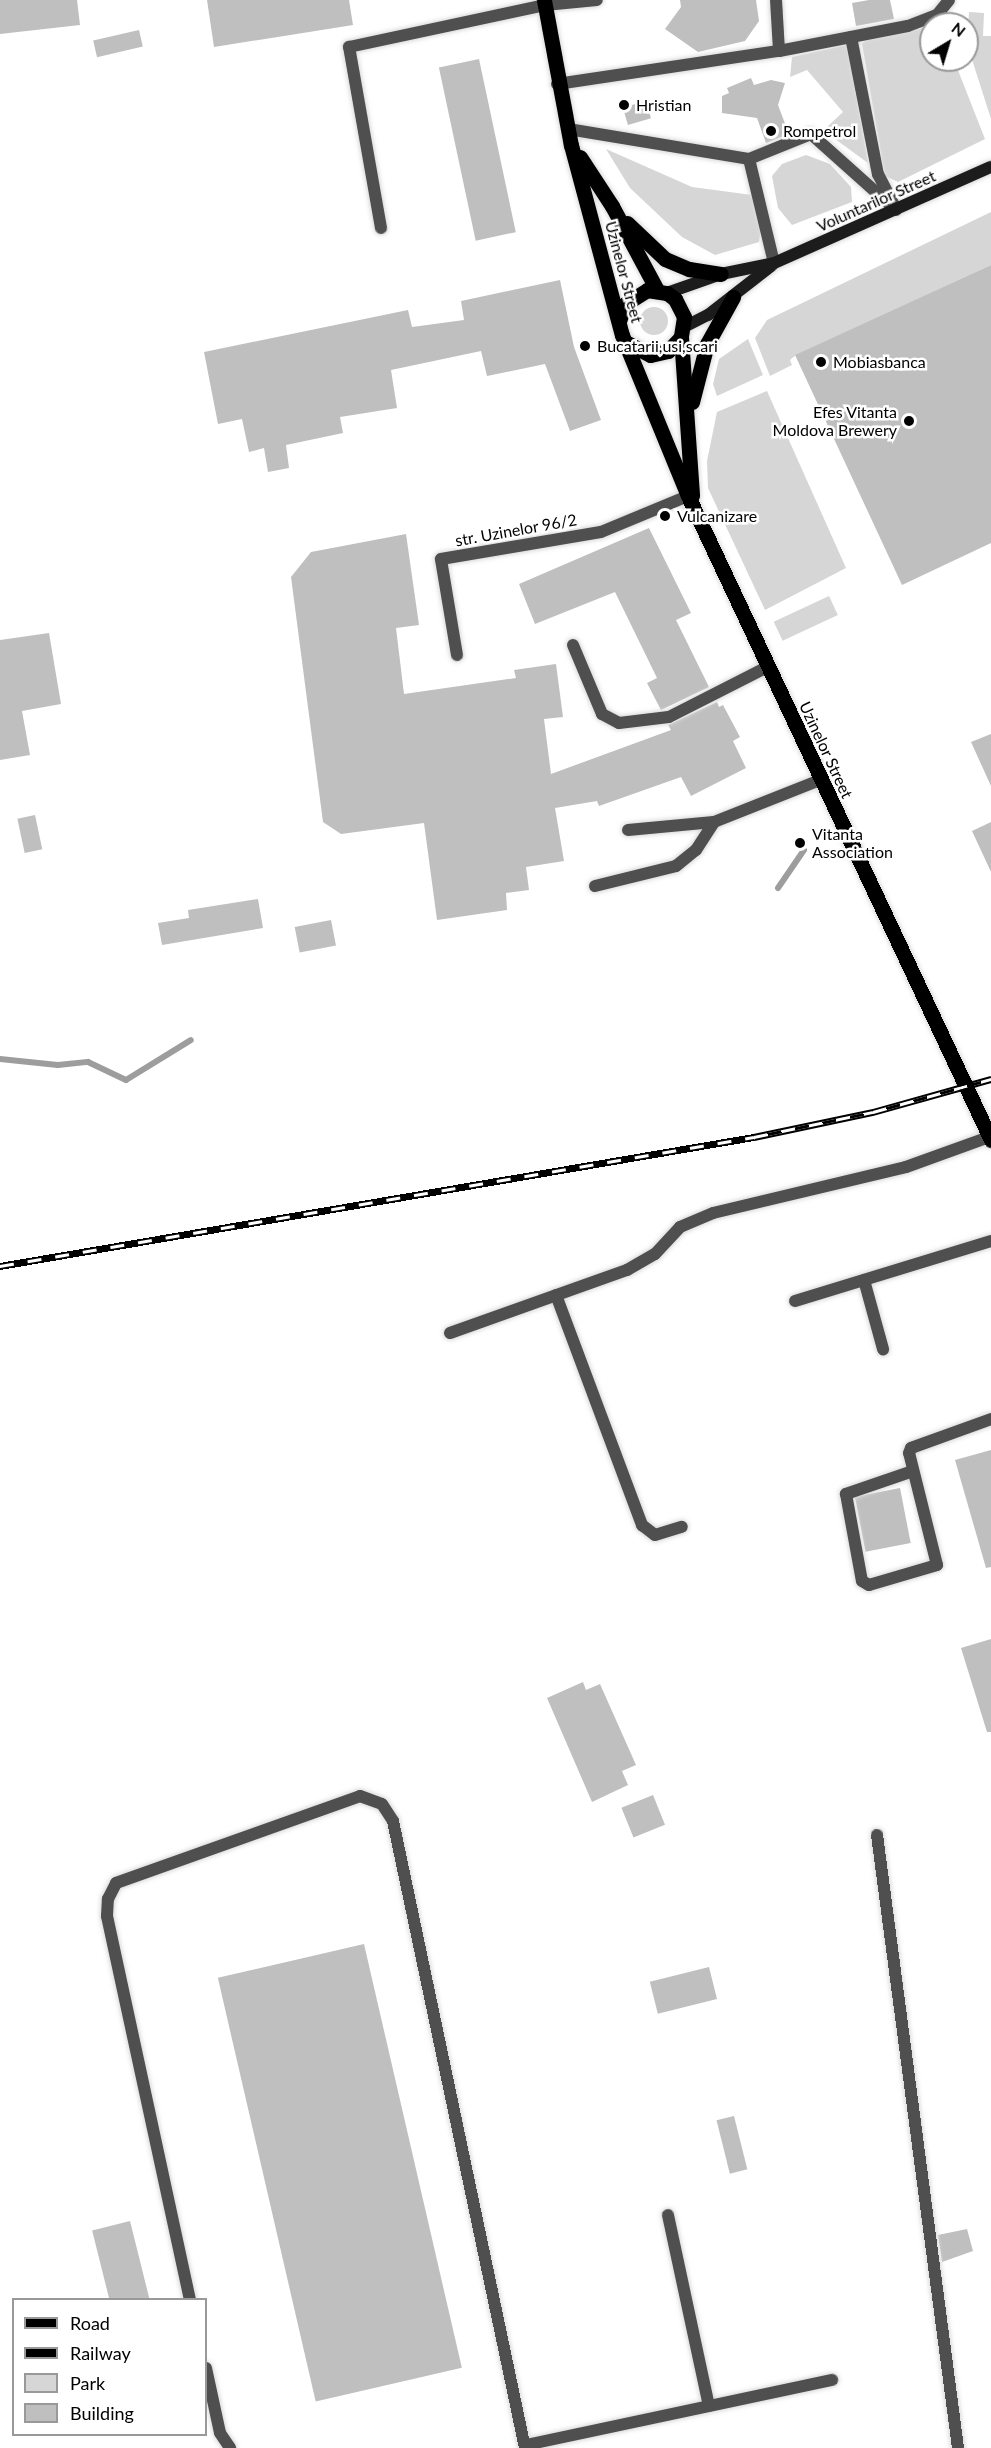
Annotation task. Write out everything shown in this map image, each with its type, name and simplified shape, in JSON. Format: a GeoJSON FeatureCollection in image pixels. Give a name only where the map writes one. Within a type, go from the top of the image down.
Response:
{"type":"FeatureCollection","features":[{"type":"Feature","properties":{"kind":"main road","name":"Uzinelor Street"},"geometry":{"type":"LineString","coordinates":[[545,3],[557,84],[571,145],[625,342],[690,500],[819,780],[986,1118],[990,1138]]}},
{"type":"Feature","properties":{"kind":"main road","name":"Uzinelor Street"},"geometry":{"type":"LineString","coordinates":[[571,145],[612,206],[662,292]]}},
{"type":"Feature","properties":{"kind":"main road","name":"Voluntarilor Street"},"geometry":{"type":"LineString","coordinates":[[662,292],[721,274],[774,263],[991,168]]}},
{"type":"Feature","properties":{"kind":"main road"},"geometry":{"type":"LineString","coordinates":[[612,206],[665,259],[689,269],[721,274]]}},
{"type":"Feature","properties":{"kind":"main road","name":"Voluntarilor Street"},"geometry":{"type":"LineString","coordinates":[[683,332],[733,297],[774,263]]}},
{"type":"Feature","properties":{"kind":"main road"},"geometry":{"type":"LineString","coordinates":[[619,321],[631,297],[662,292],[681,307],[683,332],[659,354],[640,353],[625,342]]}},
{"type":"Feature","properties":{"kind":"main road"},"geometry":{"type":"LineString","coordinates":[[688,417],[707,344],[733,297]]}},
{"type":"Feature","properties":{"kind":"main road","name":"Uzinelor Street"},"geometry":{"type":"LineString","coordinates":[[683,332],[690,500]]}},
{"type":"Feature","properties":{"kind":"street"},"geometry":{"type":"LineString","coordinates":[[381,228],[349,47],[545,3],[597,0]]}},
{"type":"Feature","properties":{"kind":"street"},"geometry":{"type":"LineString","coordinates":[[776,0],[779,51]]}},
{"type":"Feature","properties":{"kind":"street"},"geometry":{"type":"LineString","coordinates":[[557,84],[779,51],[851,37],[929,20],[947,4]]}},
{"type":"Feature","properties":{"kind":"street"},"geometry":{"type":"LineString","coordinates":[[851,37],[878,174],[896,210]]}},
{"type":"Feature","properties":{"kind":"street"},"geometry":{"type":"LineString","coordinates":[[568,129],[749,159],[811,134],[896,210]]}},
{"type":"Feature","properties":{"kind":"street"},"geometry":{"type":"LineString","coordinates":[[749,159],[774,263]]}},
{"type":"Feature","properties":{"kind":"street","name":"str. Uzinelor 96/2"},"geometry":{"type":"LineString","coordinates":[[457,655],[441,559],[601,532],[690,500]]}},
{"type":"Feature","properties":{"kind":"street"},"geometry":{"type":"LineString","coordinates":[[573,645],[602,714],[619,723],[669,717],[767,667]]}},
{"type":"Feature","properties":{"kind":"street"},"geometry":{"type":"LineString","coordinates":[[628,830],[714,822],[819,780]]}},
{"type":"Feature","properties":{"kind":"street"},"geometry":{"type":"LineString","coordinates":[[595,886],[676,867],[696,850],[714,822]]}},
{"type":"Feature","properties":{"kind":"street"},"geometry":{"type":"LineString","coordinates":[[450,1333],[644,1262],[680,1227],[713,1213],[906,1167],[990,1138]]}},
{"type":"Feature","properties":{"kind":"street"},"geometry":{"type":"LineString","coordinates":[[795,1301],[991,1241]]}},
{"type":"Feature","properties":{"kind":"street"},"geometry":{"type":"LineString","coordinates":[[864,1280],[883,1349]]}},
{"type":"Feature","properties":{"kind":"street"},"geometry":{"type":"LineString","coordinates":[[556,1295],[642,1526],[655,1535],[682,1527]]}},
{"type":"Feature","properties":{"kind":"street"},"geometry":{"type":"LineString","coordinates":[[914,1471],[846,1494],[865,1583],[935,1569],[937,1565],[914,1471],[909,1453],[911,1448],[991,1419]]}},
{"type":"Feature","properties":{"kind":"street"},"geometry":{"type":"LineString","coordinates":[[190,2298],[107,1916],[108,1899],[116,1883],[360,1796],[382,1804],[393,1821],[526,2447],[832,2380]]}},
{"type":"Feature","properties":{"kind":"street"},"geometry":{"type":"LineString","coordinates":[[877,1835],[958,2448]]}},
{"type":"Feature","properties":{"kind":"street"},"geometry":{"type":"LineString","coordinates":[[668,2215],[709,2406]]}},
{"type":"Feature","properties":{"kind":"street"},"geometry":{"type":"LineString","coordinates":[[207,2373],[220,2433],[230,2448]]}},
{"type":"Feature","properties":{"kind":"green space"},"geometry":{"type":"Polygon","coordinates":[[[979,13],[984,13],[983,36],[991,36],[991,119],[976,72],[979,72],[979,13]]]}},
{"type":"Feature","properties":{"kind":"green space"},"geometry":{"type":"Polygon","coordinates":[[[919,29],[919,72],[959,72],[985,139],[898,182],[885,176],[862,44],[868,38],[919,29]]]}},
{"type":"Feature","properties":{"kind":"green space"},"geometry":{"type":"Polygon","coordinates":[[[847,45],[868,163],[835,139],[827,127],[843,112],[807,70],[790,77],[792,57],[847,45]]]}},
{"type":"Feature","properties":{"kind":"green space"},"geometry":{"type":"Polygon","coordinates":[[[606,149],[692,187],[752,195],[761,227],[759,242],[715,255],[682,237],[630,188],[606,149]]]}},
{"type":"Feature","properties":{"kind":"green space"},"geometry":{"type":"Polygon","coordinates":[[[806,155],[830,164],[851,187],[852,202],[792,225],[778,208],[772,176],[782,164],[806,155]]]}},
{"type":"Feature","properties":{"kind":"green space"},"geometry":{"type":"Polygon","coordinates":[[[991,212],[991,265],[796,355],[790,360],[792,365],[770,376],[755,338],[767,320],[991,212]]]}},
{"type":"Feature","properties":{"kind":"green space"},"geometry":{"type":"Polygon","coordinates":[[[654,307],[664,311],[668,321],[664,331],[654,335],[644,331],[640,321],[644,311],[654,307]]]}},
{"type":"Feature","properties":{"kind":"green space"},"geometry":{"type":"Polygon","coordinates":[[[748,339],[763,375],[717,396],[713,384],[719,359],[748,339]]]}},
{"type":"Feature","properties":{"kind":"green space"},"geometry":{"type":"Polygon","coordinates":[[[767,391],[846,568],[765,610],[708,488],[707,461],[717,412],[767,391]]]}},
{"type":"Feature","properties":{"kind":"green space"},"geometry":{"type":"Polygon","coordinates":[[[829,596],[838,615],[783,641],[774,622],[829,596]]]}},
{"type":"Feature","properties":{"kind":"building"},"geometry":{"type":"Polygon","coordinates":[[[0,0],[77,0],[80,25],[0,34],[0,0]]]}},
{"type":"Feature","properties":{"kind":"building"},"geometry":{"type":"Polygon","coordinates":[[[207,0],[349,0],[353,25],[214,47],[207,0]]]}},
{"type":"Feature","properties":{"kind":"building"},"geometry":{"type":"Polygon","coordinates":[[[680,0],[756,0],[759,21],[745,41],[698,52],[665,29],[681,7],[680,0]]]}},
{"type":"Feature","properties":{"kind":"building"},"geometry":{"type":"Polygon","coordinates":[[[890,0],[894,19],[856,26],[852,3],[890,0]]]}},
{"type":"Feature","properties":{"kind":"building"},"geometry":{"type":"Polygon","coordinates":[[[139,30],[143,47],[97,57],[93,41],[139,30]]]}},
{"type":"Feature","properties":{"kind":"building"},"geometry":{"type":"Polygon","coordinates":[[[479,59],[516,232],[476,241],[439,68],[479,59]]]}},
{"type":"Feature","properties":{"kind":"building"},"geometry":{"type":"Polygon","coordinates":[[[751,78],[754,85],[771,80],[785,83],[778,105],[789,134],[766,143],[757,118],[722,113],[722,96],[729,93],[727,88],[751,78]]]}},
{"type":"Feature","properties":{"kind":"building"},"geometry":{"type":"Polygon","coordinates":[[[646,101],[651,118],[628,125],[623,108],[646,101]]]}},
{"type":"Feature","properties":{"kind":"building","name":"Efes Vitanta Moldova Brewery"},"geometry":{"type":"Polygon","coordinates":[[[991,265],[991,543],[902,585],[795,355],[991,265]]]}},
{"type":"Feature","properties":{"kind":"building"},"geometry":{"type":"Polygon","coordinates":[[[560,280],[574,347],[601,420],[570,431],[545,364],[487,376],[481,351],[391,370],[397,408],[340,417],[343,433],[286,445],[289,468],[268,472],[264,448],[249,452],[242,419],[218,424],[204,352],[408,310],[412,327],[464,320],[461,301],[560,280]]]}},
{"type":"Feature","properties":{"kind":"building"},"geometry":{"type":"Polygon","coordinates":[[[649,528],[691,613],[676,620],[709,687],[661,710],[647,683],[657,678],[615,592],[535,624],[519,584],[649,528]]]}},
{"type":"Feature","properties":{"kind":"building"},"geometry":{"type":"Polygon","coordinates":[[[406,534],[419,625],[396,628],[404,694],[516,678],[514,670],[556,664],[563,717],[544,719],[551,774],[671,730],[668,725],[717,702],[719,707],[723,705],[740,737],[733,741],[746,768],[691,796],[681,777],[599,806],[597,801],[555,808],[564,861],[526,867],[529,890],[506,893],[507,910],[437,920],[424,823],[341,834],[323,822],[291,577],[311,552],[406,534]]]}},
{"type":"Feature","properties":{"kind":"building"},"geometry":{"type":"Polygon","coordinates":[[[49,633],[61,704],[22,711],[30,755],[0,760],[0,640],[49,633]]]}},
{"type":"Feature","properties":{"kind":"building"},"geometry":{"type":"Polygon","coordinates":[[[991,734],[991,786],[971,742],[991,734]]]}},
{"type":"Feature","properties":{"kind":"building"},"geometry":{"type":"Polygon","coordinates":[[[35,815],[42,849],[25,853],[17,819],[35,815]]]}},
{"type":"Feature","properties":{"kind":"building"},"geometry":{"type":"Polygon","coordinates":[[[991,822],[991,872],[972,831],[991,822]]]}},
{"type":"Feature","properties":{"kind":"building"},"geometry":{"type":"Polygon","coordinates":[[[258,899],[263,928],[162,945],[158,923],[189,918],[188,910],[258,899]]]}},
{"type":"Feature","properties":{"kind":"building"},"geometry":{"type":"Polygon","coordinates":[[[331,920],[336,946],[300,953],[295,927],[331,920]]]}},
{"type":"Feature","properties":{"kind":"building"},"geometry":{"type":"Polygon","coordinates":[[[991,1450],[991,1567],[986,1568],[955,1460],[991,1450]]]}},
{"type":"Feature","properties":{"kind":"building"},"geometry":{"type":"Polygon","coordinates":[[[900,1488],[911,1543],[866,1552],[855,1497],[900,1488]]]}},
{"type":"Feature","properties":{"kind":"building"},"geometry":{"type":"Polygon","coordinates":[[[991,1639],[991,1732],[987,1732],[961,1648],[991,1639]]]}},
{"type":"Feature","properties":{"kind":"building"},"geometry":{"type":"Polygon","coordinates":[[[583,1682],[586,1690],[600,1684],[636,1765],[622,1771],[628,1785],[592,1802],[547,1698],[583,1682]]]}},
{"type":"Feature","properties":{"kind":"building"},"geometry":{"type":"Polygon","coordinates":[[[653,1795],[665,1825],[633,1837],[621,1808],[653,1795]]]}},
{"type":"Feature","properties":{"kind":"building"},"geometry":{"type":"Polygon","coordinates":[[[364,1944],[462,2368],[316,2402],[218,1978],[364,1944]]]}},
{"type":"Feature","properties":{"kind":"building"},"geometry":{"type":"Polygon","coordinates":[[[709,1967],[717,1999],[658,2014],[650,1982],[709,1967]]]}},
{"type":"Feature","properties":{"kind":"building"},"geometry":{"type":"Polygon","coordinates":[[[734,2116],[747,2169],[730,2174],[717,2120],[734,2116]]]}},
{"type":"Feature","properties":{"kind":"building"},"geometry":{"type":"Polygon","coordinates":[[[130,2221],[149,2298],[109,2298],[92,2230],[130,2221]]]}},
{"type":"Feature","properties":{"kind":"building"},"geometry":{"type":"Polygon","coordinates":[[[967,2229],[973,2251],[942,2262],[938,2235],[967,2229]]]}},
{"type":"Feature","properties":{"kind":"waterway"},"geometry":{"type":"LineString","coordinates":[[778,888],[804,850]]}},
{"type":"Feature","properties":{"kind":"waterway"},"geometry":{"type":"LineString","coordinates":[[0,1059],[58,1065],[88,1062],[126,1080],[191,1040]]}},
{"type":"Feature","properties":{"kind":"railway"},"geometry":{"type":"LineString","coordinates":[[0,1266],[754,1137],[873,1112],[991,1079]]}},
{"type":"Feature","properties":{"kind":"place","name":"Hristian"},"geometry":{"type":"Point","coordinates":[624,105]}},
{"type":"Feature","properties":{"kind":"place","name":"Rompetrol"},"geometry":{"type":"Point","coordinates":[771,131]}},
{"type":"Feature","properties":{"kind":"place","name":"Bucatarii,usi,scari"},"geometry":{"type":"Point","coordinates":[585,346]}},
{"type":"Feature","properties":{"kind":"place","name":"Mobiasbanca"},"geometry":{"type":"Point","coordinates":[821,362]}},
{"type":"Feature","properties":{"kind":"place","name":"Efes Vitanta Moldova Brewery"},"geometry":{"type":"Point","coordinates":[909,421]}},
{"type":"Feature","properties":{"kind":"place","name":"Vulcanizare"},"geometry":{"type":"Point","coordinates":[665,516]}},
{"type":"Feature","properties":{"kind":"place","name":"Vitanta Association"},"geometry":{"type":"Point","coordinates":[800,843]}}]}
